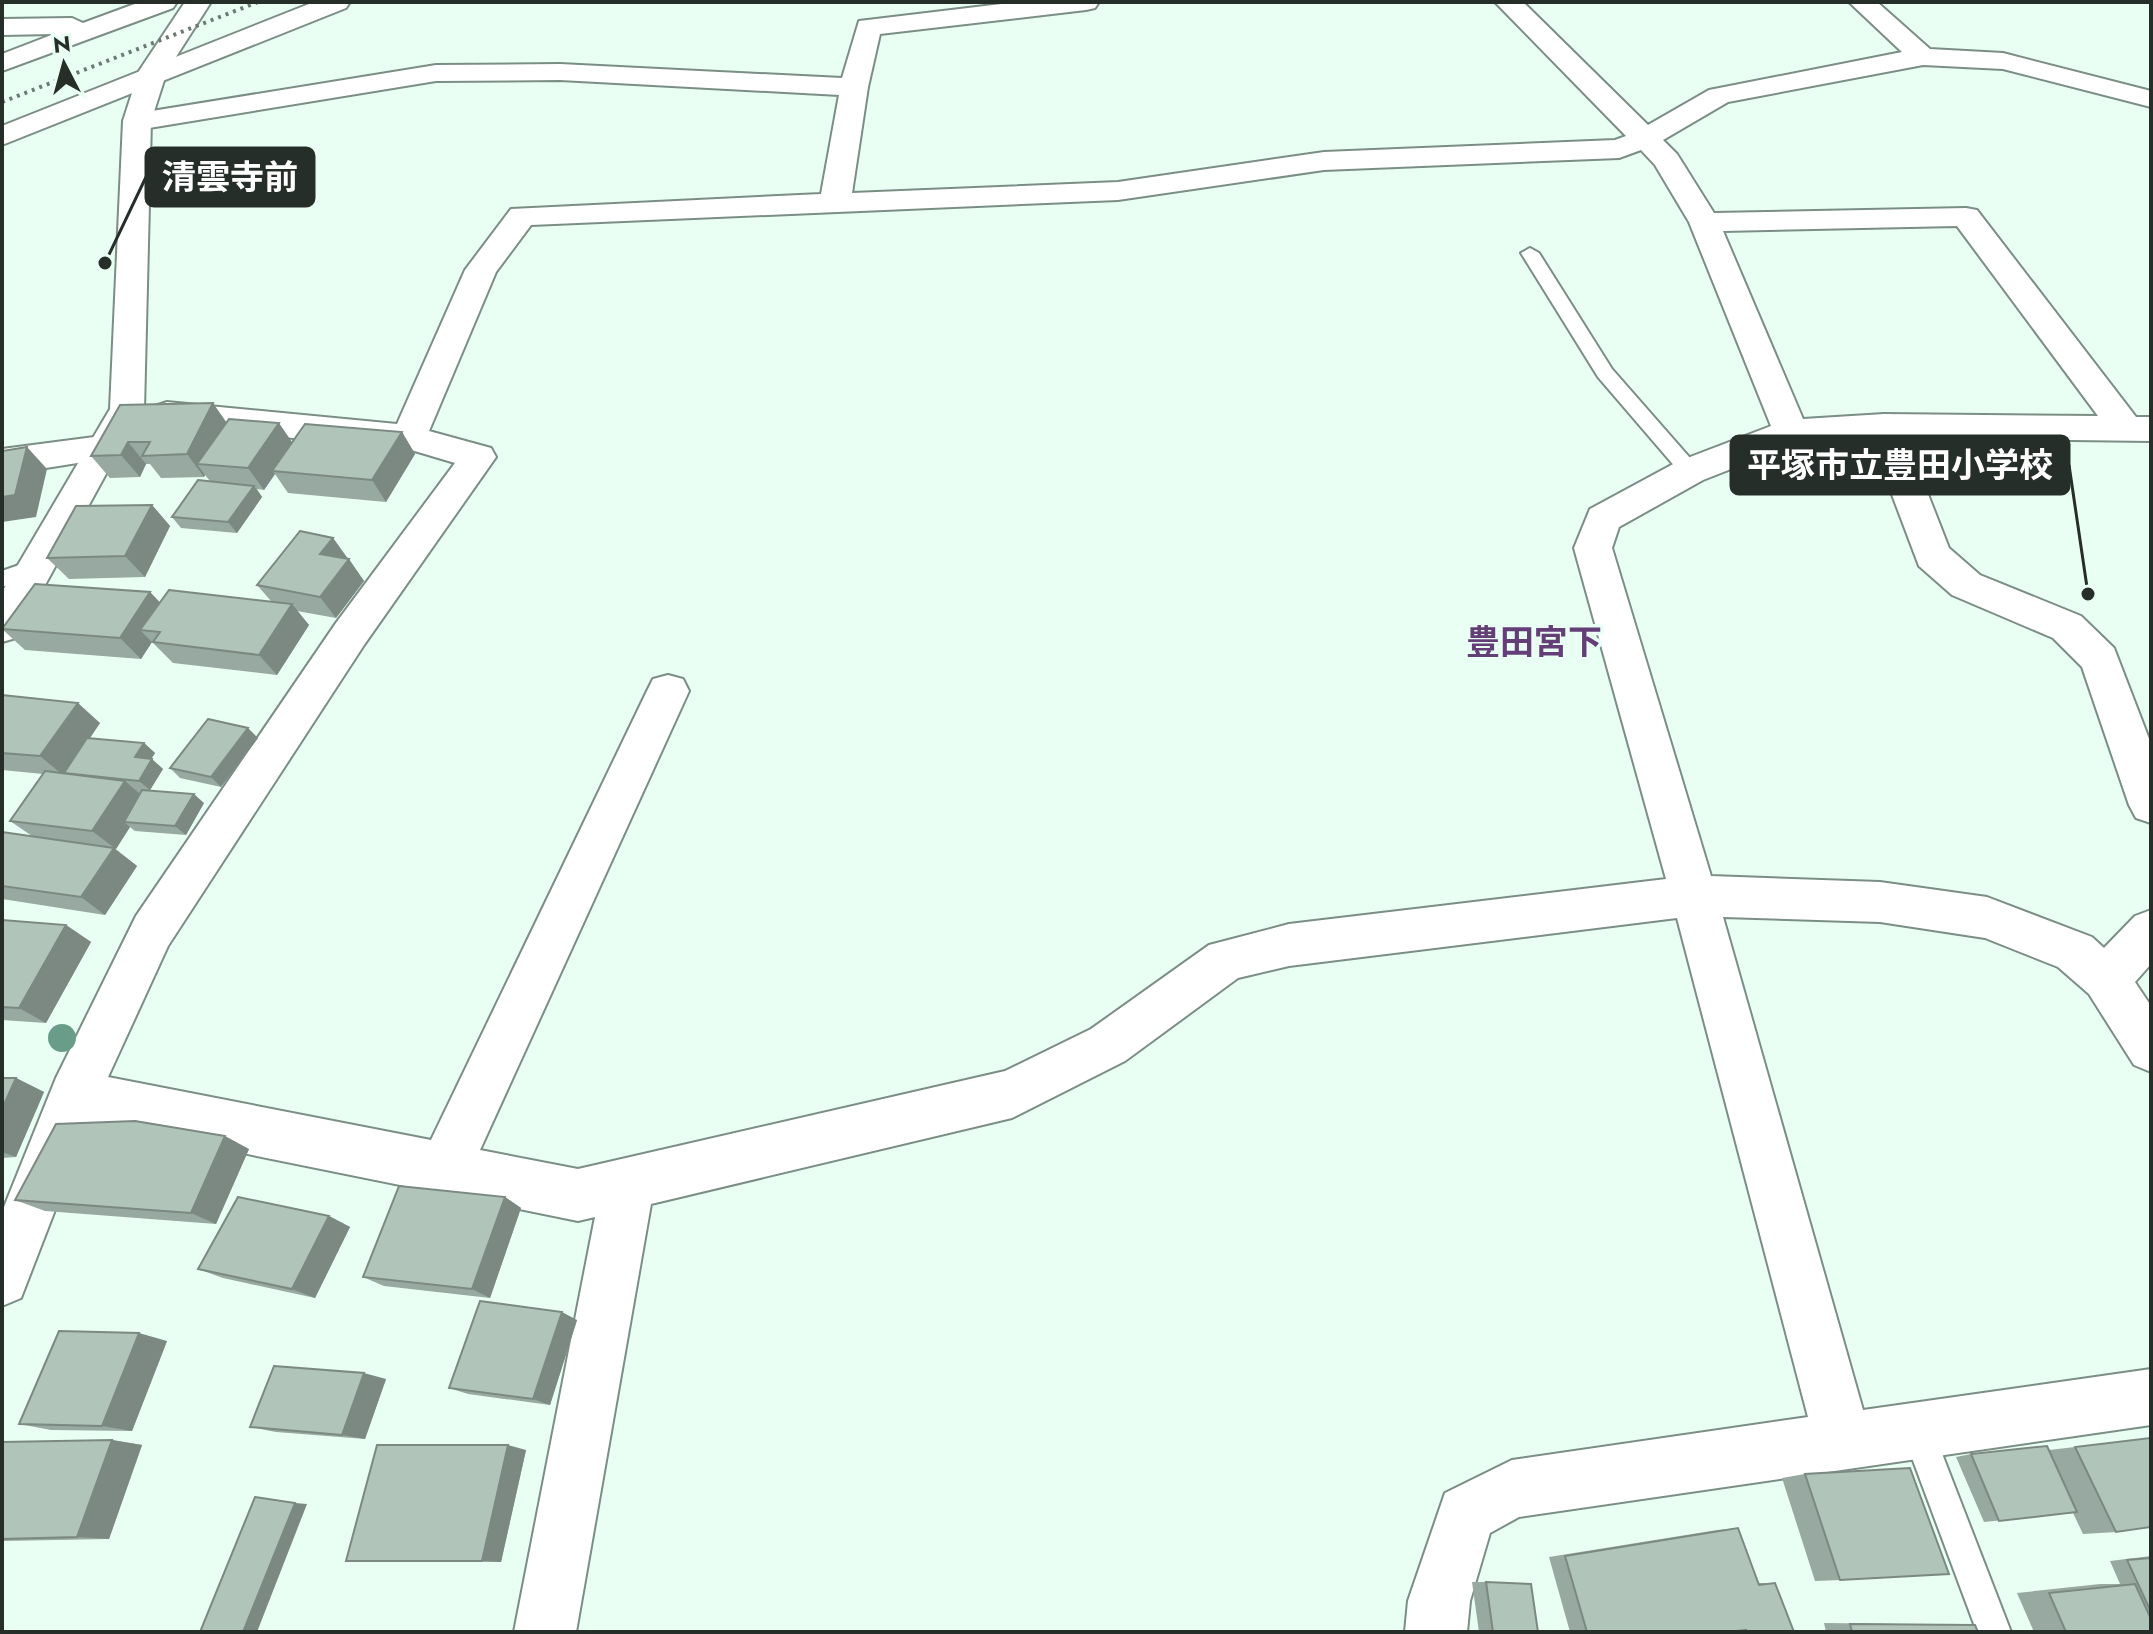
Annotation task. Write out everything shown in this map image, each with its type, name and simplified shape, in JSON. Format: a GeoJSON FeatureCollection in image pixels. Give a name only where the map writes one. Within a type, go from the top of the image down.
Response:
{"type":"FeatureCollection","features":[{"type":"Feature","properties":{"kind":"street"},"geometry":{"type":"LineString","coordinates":[[2,63],[164,2]]}},
{"type":"Feature","properties":{"kind":"street"},"geometry":{"type":"LineString","coordinates":[[2,627],[102,448],[127,410],[137,121],[149,75],[162,51],[198,2]]}},
{"type":"Feature","properties":{"kind":"street"},"geometry":{"type":"LineString","coordinates":[[2,136],[337,2]]}},
{"type":"Feature","properties":{"kind":"street"},"geometry":{"type":"LineString","coordinates":[[835,203],[854,87],[868,27],[1086,2]]}},
{"type":"Feature","properties":{"kind":"street"},"geometry":{"type":"LineString","coordinates":[[1508,2],[1667,160],[1704,222],[1791,432]]}},
{"type":"Feature","properties":{"kind":"street"},"geometry":{"type":"LineString","coordinates":[[1862,2],[1932,58]]}},
{"type":"Feature","properties":{"kind":"street"},"geometry":{"type":"LineString","coordinates":[[1903,2],[1932,58]]}},
{"type":"Feature","properties":{"kind":"street"},"geometry":{"type":"LineString","coordinates":[[2,27],[98,25]]}},
{"type":"Feature","properties":{"kind":"street"},"geometry":{"type":"LineString","coordinates":[[409,437],[481,270],[522,216],[1118,191],[1324,161],[1619,149],[1646,138],[1719,96],[1822,74],[1932,58],[2003,61],[2151,99]]}},
{"type":"Feature","properties":{"kind":"street"},"geometry":{"type":"LineString","coordinates":[[137,121],[436,73],[560,72],[854,87]]}},
{"type":"Feature","properties":{"kind":"street"},"geometry":{"type":"LineString","coordinates":[[1704,222],[1966,217],[2138,429]]}},
{"type":"Feature","properties":{"kind":"street"},"geometry":{"type":"LineString","coordinates":[[2,1279],[74,1095],[152,931],[350,634],[478,457],[409,437],[127,410]]}},
{"type":"Feature","properties":{"kind":"street"},"geometry":{"type":"LineString","coordinates":[[1843,1440],[1694,896],[1605,598],[1593,548],[1603,519],[1690,471],[1791,432],[1884,426],[2138,429]]}},
{"type":"Feature","properties":{"kind":"street"},"geometry":{"type":"LineString","coordinates":[[1884,426],[1933,556],[1966,585],[2067,627],[2100,659],[2151,805]]}},
{"type":"Feature","properties":{"kind":"street"},"geometry":{"type":"LineString","coordinates":[[2,462],[102,448]]}},
{"type":"Feature","properties":{"kind":"street"},"geometry":{"type":"LineString","coordinates":[[445,1168],[668,691]]}},
{"type":"Feature","properties":{"kind":"street"},"geometry":{"type":"LineString","coordinates":[[74,1095],[578,1195],[1012,1094],[1108,1045],[1226,960],[1289,945],[1694,896],[1880,902],[1987,918],[2075,952],[2106,979],[2151,1049]]}},
{"type":"Feature","properties":{"kind":"street"},"geometry":{"type":"LineString","coordinates":[[2106,979],[2151,931]]}},
{"type":"Feature","properties":{"kind":"street"},"geometry":{"type":"LineString","coordinates":[[545,1632],[628,1184]]}},
{"type":"Feature","properties":{"kind":"street"},"geometry":{"type":"LineString","coordinates":[[1436,1632],[1439,1601],[1466,1514],[1512,1489],[2151,1397]]}},
{"type":"Feature","properties":{"kind":"lane"},"geometry":{"type":"LineString","coordinates":[[1530,253],[1605,373],[1690,471]]}},
{"type":"Feature","properties":{"kind":"lane"},"geometry":{"type":"LineString","coordinates":[[2,579],[36,567]]}},
{"type":"Feature","properties":{"kind":"lane"},"geometry":{"type":"LineString","coordinates":[[1918,1431],[1994,1632]]}},
{"type":"Feature","properties":{"kind":"building"},"geometry":{"type":"Polygon","coordinates":[[[213,403],[187,454],[142,456],[150,442],[128,442],[121,455],[91,456],[120,405],[213,403]]]}},
{"type":"Feature","properties":{"kind":"building"},"geometry":{"type":"Polygon","coordinates":[[[229,419],[279,423],[248,468],[197,464],[229,419]]]}},
{"type":"Feature","properties":{"kind":"building"},"geometry":{"type":"Polygon","coordinates":[[[305,424],[402,432],[372,480],[272,471],[305,424]]]}},
{"type":"Feature","properties":{"kind":"building"},"geometry":{"type":"Polygon","coordinates":[[[27,447],[15,495],[2,497],[2,451],[27,447]]]}},
{"type":"Feature","properties":{"kind":"building"},"geometry":{"type":"Polygon","coordinates":[[[198,480],[254,486],[228,522],[172,517],[198,480]]]}},
{"type":"Feature","properties":{"kind":"building"},"geometry":{"type":"Polygon","coordinates":[[[152,505],[125,556],[47,558],[76,506],[152,505]]]}},
{"type":"Feature","properties":{"kind":"building"},"geometry":{"type":"Polygon","coordinates":[[[300,531],[333,538],[320,554],[349,559],[320,597],[257,585],[300,531]]]}},
{"type":"Feature","properties":{"kind":"building"},"geometry":{"type":"Polygon","coordinates":[[[35,584],[150,592],[120,638],[2,629],[35,584]]]}},
{"type":"Feature","properties":{"kind":"building"},"geometry":{"type":"Polygon","coordinates":[[[169,590],[292,604],[259,655],[153,642],[160,632],[140,630],[169,590]]]}},
{"type":"Feature","properties":{"kind":"building"},"geometry":{"type":"Polygon","coordinates":[[[2,695],[78,703],[40,756],[2,753],[2,695]]]}},
{"type":"Feature","properties":{"kind":"building"},"geometry":{"type":"Polygon","coordinates":[[[208,719],[248,728],[211,777],[170,768],[208,719]]]}},
{"type":"Feature","properties":{"kind":"building"},"geometry":{"type":"Polygon","coordinates":[[[87,738],[144,743],[135,757],[152,759],[139,781],[64,773],[87,738]]]}},
{"type":"Feature","properties":{"kind":"building"},"geometry":{"type":"Polygon","coordinates":[[[45,771],[125,781],[92,831],[10,821],[45,771]]]}},
{"type":"Feature","properties":{"kind":"building"},"geometry":{"type":"Polygon","coordinates":[[[142,790],[194,794],[175,826],[124,822],[142,790]]]}},
{"type":"Feature","properties":{"kind":"building"},"geometry":{"type":"Polygon","coordinates":[[[2,832],[114,848],[81,897],[2,886],[2,832]]]}},
{"type":"Feature","properties":{"kind":"building"},"geometry":{"type":"Polygon","coordinates":[[[2,920],[66,925],[19,1008],[2,1007],[2,920]]]}},
{"type":"Feature","properties":{"kind":"building"},"geometry":{"type":"Polygon","coordinates":[[[2,1078],[16,1078],[2,1109],[2,1078]]]}},
{"type":"Feature","properties":{"kind":"building"},"geometry":{"type":"Polygon","coordinates":[[[135,1121],[225,1136],[191,1213],[15,1200],[56,1124],[135,1121]]]}},
{"type":"Feature","properties":{"kind":"building"},"geometry":{"type":"Polygon","coordinates":[[[399,1186],[505,1197],[472,1289],[363,1277],[399,1186]]]}},
{"type":"Feature","properties":{"kind":"building"},"geometry":{"type":"Polygon","coordinates":[[[238,1197],[329,1216],[292,1289],[198,1269],[238,1197]]]}},
{"type":"Feature","properties":{"kind":"building"},"geometry":{"type":"Polygon","coordinates":[[[480,1301],[562,1312],[533,1399],[449,1388],[480,1301]]]}},
{"type":"Feature","properties":{"kind":"building"},"geometry":{"type":"Polygon","coordinates":[[[59,1331],[139,1333],[102,1426],[19,1424],[59,1331]]]}},
{"type":"Feature","properties":{"kind":"building"},"geometry":{"type":"Polygon","coordinates":[[[274,1366],[364,1373],[342,1435],[250,1427],[274,1366]]]}},
{"type":"Feature","properties":{"kind":"building"},"geometry":{"type":"Polygon","coordinates":[[[2150,1438],[2151,1527],[2116,1532],[2075,1447],[2150,1438]]]}},
{"type":"Feature","properties":{"kind":"building"},"geometry":{"type":"Polygon","coordinates":[[[112,1440],[77,1537],[2,1539],[2,1442],[112,1440]]]}},
{"type":"Feature","properties":{"kind":"building"},"geometry":{"type":"Polygon","coordinates":[[[377,1445],[508,1445],[482,1561],[346,1561],[377,1445]]]}},
{"type":"Feature","properties":{"kind":"building"},"geometry":{"type":"Polygon","coordinates":[[[2047,1446],[2077,1512],[1999,1521],[1971,1454],[2047,1446]]]}},
{"type":"Feature","properties":{"kind":"building"},"geometry":{"type":"Polygon","coordinates":[[[1910,1468],[1949,1574],[1840,1580],[1805,1474],[1910,1468]]]}},
{"type":"Feature","properties":{"kind":"building"},"geometry":{"type":"Polygon","coordinates":[[[255,1497],[295,1503],[243,1632],[200,1632],[255,1497]]]}},
{"type":"Feature","properties":{"kind":"building"},"geometry":{"type":"Polygon","coordinates":[[[1738,1528],[1759,1585],[1775,1583],[1794,1632],[1587,1632],[1565,1556],[1738,1528]]]}},
{"type":"Feature","properties":{"kind":"building"},"geometry":{"type":"Polygon","coordinates":[[[2151,1558],[2151,1612],[2127,1560],[2151,1558]]]}},
{"type":"Feature","properties":{"kind":"building"},"geometry":{"type":"Polygon","coordinates":[[[1486,1582],[1531,1584],[1538,1632],[1493,1632],[1486,1582]]]}},
{"type":"Feature","properties":{"kind":"building"},"geometry":{"type":"Polygon","coordinates":[[[2135,1584],[2151,1619],[2151,1632],[2066,1632],[2049,1593],[2135,1584]]]}},
{"type":"Feature","properties":{"kind":"building"},"geometry":{"type":"Polygon","coordinates":[[[1850,1624],[1975,1625],[1978,1632],[1852,1632],[1850,1624]]]}},
{"type":"Feature","properties":{"kind":"railway"},"geometry":{"type":"LineString","coordinates":[[2,102],[258,2]]}},
{"type":"Feature","properties":{"kind":"place","name":"清雲寺前"},"geometry":{"type":"Point","coordinates":[105,263]}},
{"type":"Feature","properties":{"kind":"place","name":"平塚市立豊田小学校"},"geometry":{"type":"Point","coordinates":[2088,594]}},
{"type":"Feature","properties":{"kind":"district","name":"豊田宮下"},"geometry":{"type":"Point","coordinates":[1534,642]}}]}
